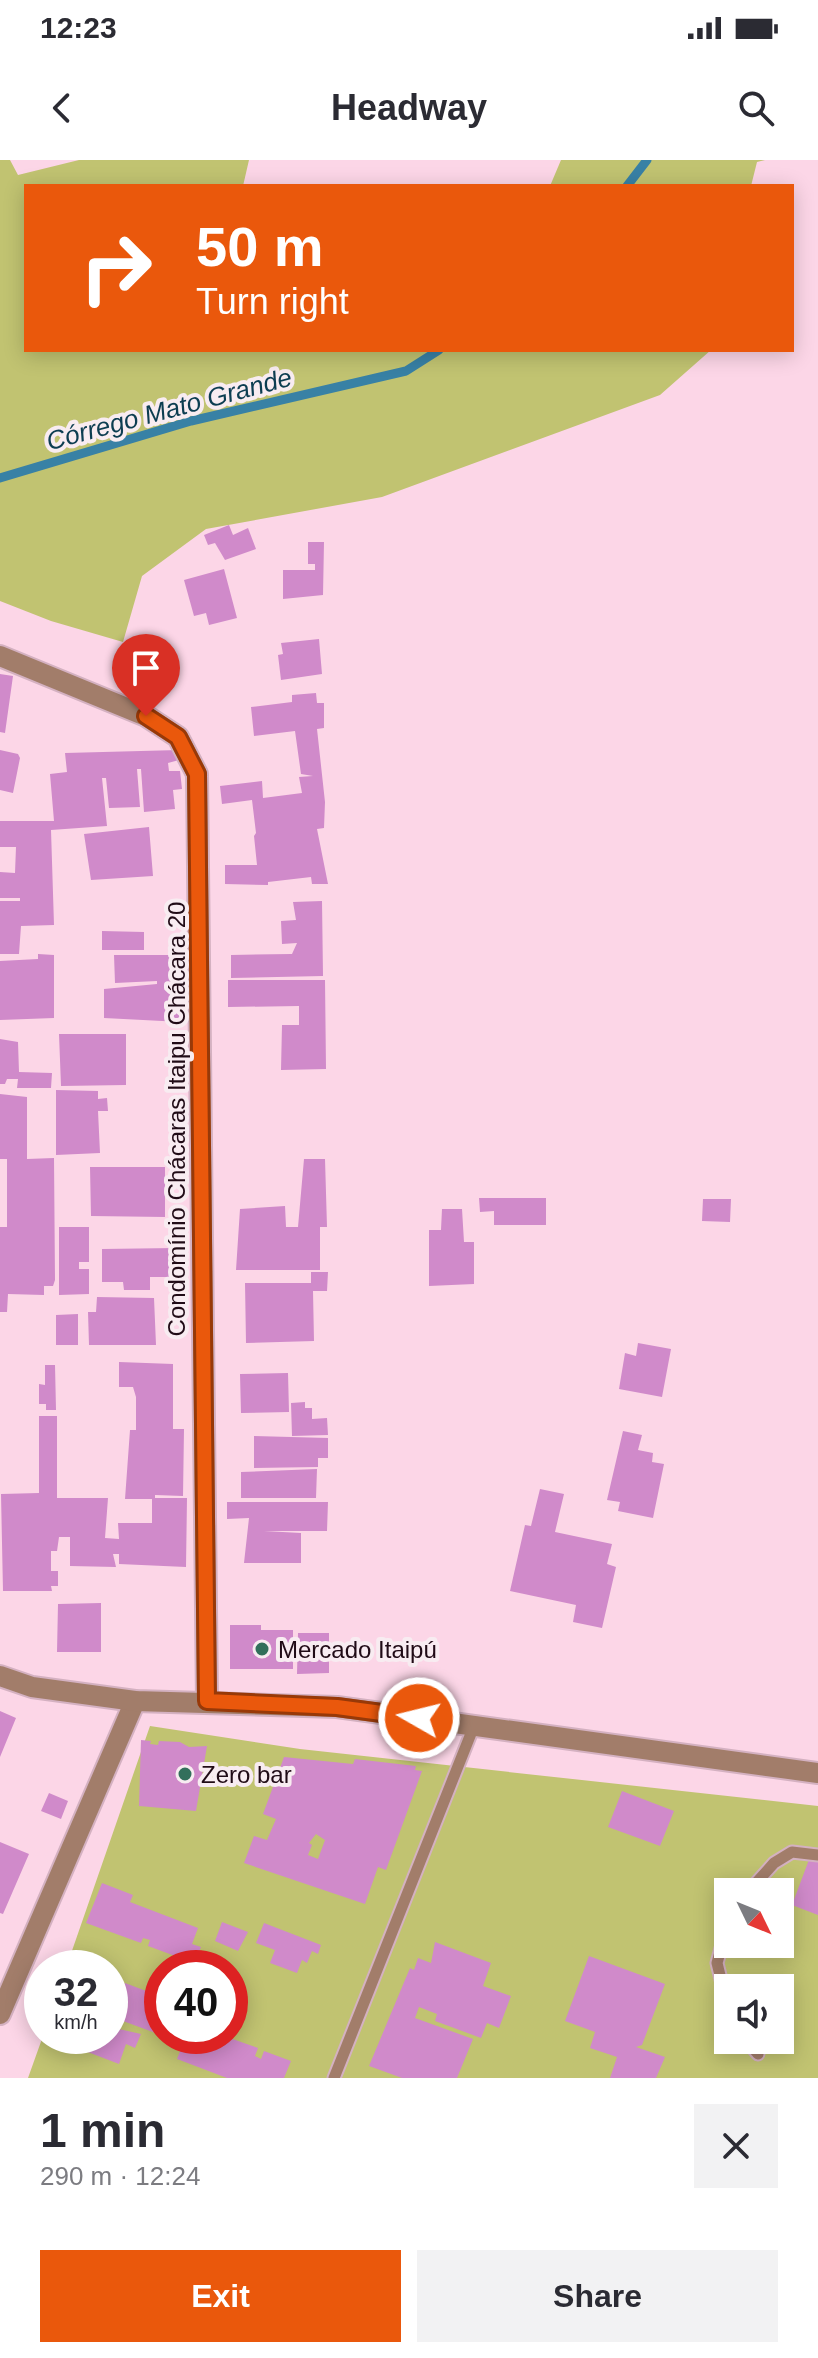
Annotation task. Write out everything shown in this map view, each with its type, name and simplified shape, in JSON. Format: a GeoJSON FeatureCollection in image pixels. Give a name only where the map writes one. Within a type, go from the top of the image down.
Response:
{"type":"FeatureCollection","features":[{"type":"Feature","properties":{"kind":"street","name":"Condomínio Chácaras Itaipu Chácara 20"},"geometry":{"type":"LineString","coordinates":[[0,656],[146,716],[178,737],[197,774],[207,1701]]}},
{"type":"Feature","properties":{"kind":"street"},"geometry":{"type":"LineString","coordinates":[[0,1676],[32,1687],[135,1701],[337,1707],[818,1773]]}},
{"type":"Feature","properties":{"kind":"street"},"geometry":{"type":"LineString","coordinates":[[0,2014],[135,1701]]}},
{"type":"Feature","properties":{"kind":"lane"},"geometry":{"type":"LineString","coordinates":[[334,2078],[456,1778],[474,1726]]}},
{"type":"Feature","properties":{"kind":"lane"},"geometry":{"type":"LineString","coordinates":[[761,1878],[774,1863],[792,1852],[818,1855]]}},
{"type":"Feature","properties":{"kind":"green space"},"geometry":{"type":"Polygon","coordinates":[[[0,160],[10,160],[18,175],[79,160],[249,160],[243,184],[24,184],[24,352],[709,352],[660,395],[382,497],[206,529],[142,576],[123,642],[51,621],[0,601],[0,160]]]}},
{"type":"Feature","properties":{"kind":"green space"},"geometry":{"type":"Polygon","coordinates":[[[561,160],[765,160],[757,162],[752,184],[551,184],[561,160]]]}},
{"type":"Feature","properties":{"kind":"green space"},"geometry":{"type":"Polygon","coordinates":[[[150,1726],[300,1749],[818,1806],[818,2078],[28,2078],[37,2054],[128,2054],[128,1950],[72,1950],[150,1726]]]}},
{"type":"Feature","properties":{"kind":"building"},"geometry":{"type":"Polygon","coordinates":[[[229,525],[233,535],[248,528],[256,549],[225,560],[215,543],[208,545],[204,535],[229,525]]]}},
{"type":"Feature","properties":{"kind":"building"},"geometry":{"type":"Polygon","coordinates":[[[308,542],[324,542],[323,595],[283,599],[283,570],[315,570],[315,564],[308,564],[308,542]]]}},
{"type":"Feature","properties":{"kind":"building"},"geometry":{"type":"Polygon","coordinates":[[[224,569],[237,618],[209,625],[206,613],[194,616],[184,580],[224,569]]]}},
{"type":"Feature","properties":{"kind":"building"},"geometry":{"type":"Polygon","coordinates":[[[319,639],[322,674],[281,680],[278,655],[283,654],[281,643],[319,639]]]}},
{"type":"Feature","properties":{"kind":"building"},"geometry":{"type":"Polygon","coordinates":[[[0,674],[13,676],[5,733],[0,732],[0,674]]]}},
{"type":"Feature","properties":{"kind":"building"},"geometry":{"type":"Polygon","coordinates":[[[316,693],[317,703],[324,703],[324,728],[317,729],[325,802],[324,828],[317,829],[328,884],[312,884],[311,877],[268,882],[268,885],[225,884],[225,865],[257,865],[256,833],[252,800],[222,804],[220,786],[262,781],[263,798],[302,793],[299,777],[313,776],[301,774],[295,731],[254,736],[251,707],[292,702],[292,695],[316,693]]]}},
{"type":"Feature","properties":{"kind":"building"},"geometry":{"type":"Polygon","coordinates":[[[0,750],[18,754],[20,758],[13,793],[0,790],[0,750]]]}},
{"type":"Feature","properties":{"kind":"building"},"geometry":{"type":"Polygon","coordinates":[[[179,750],[179,760],[168,763],[169,771],[180,771],[182,789],[173,790],[175,809],[144,812],[141,769],[137,769],[140,807],[109,808],[106,778],[102,778],[107,826],[51,830],[54,925],[21,926],[19,954],[0,954],[0,901],[20,901],[20,898],[0,898],[0,872],[15,873],[16,847],[0,847],[0,821],[54,821],[50,774],[67,772],[65,753],[179,750]]]}},
{"type":"Feature","properties":{"kind":"building"},"geometry":{"type":"Polygon","coordinates":[[[149,827],[153,876],[91,880],[84,834],[149,827]]]}},
{"type":"Feature","properties":{"kind":"building"},"geometry":{"type":"Polygon","coordinates":[[[322,901],[323,976],[231,978],[231,955],[292,954],[297,943],[282,944],[281,921],[296,920],[293,902],[322,901]]]}},
{"type":"Feature","properties":{"kind":"building"},"geometry":{"type":"Polygon","coordinates":[[[102,931],[144,932],[144,950],[102,950],[102,931]]]}},
{"type":"Feature","properties":{"kind":"building"},"geometry":{"type":"Polygon","coordinates":[[[38,954],[54,955],[54,1018],[0,1020],[0,961],[38,959],[38,954]]]}},
{"type":"Feature","properties":{"kind":"building"},"geometry":{"type":"Polygon","coordinates":[[[114,955],[181,955],[182,1022],[104,1018],[104,989],[157,984],[157,981],[115,983],[114,955]]]}},
{"type":"Feature","properties":{"kind":"building"},"geometry":{"type":"Polygon","coordinates":[[[228,980],[325,980],[326,1069],[281,1070],[282,1025],[299,1025],[299,1006],[228,1007],[228,980]]]}},
{"type":"Feature","properties":{"kind":"building"},"geometry":{"type":"Polygon","coordinates":[[[59,1034],[126,1034],[126,1085],[61,1086],[59,1034]]]}},
{"type":"Feature","properties":{"kind":"building"},"geometry":{"type":"Polygon","coordinates":[[[0,1039],[18,1042],[19,1072],[52,1073],[51,1088],[17,1088],[18,1079],[7,1079],[5,1084],[0,1084],[0,1039]]]}},
{"type":"Feature","properties":{"kind":"building"},"geometry":{"type":"Polygon","coordinates":[[[56,1090],[98,1091],[98,1099],[107,1098],[108,1111],[98,1111],[100,1153],[56,1155],[56,1090]]]}},
{"type":"Feature","properties":{"kind":"building"},"geometry":{"type":"Polygon","coordinates":[[[0,1094],[27,1097],[27,1159],[54,1158],[55,1280],[53,1286],[44,1286],[44,1295],[8,1294],[7,1312],[0,1312],[0,1227],[7,1227],[7,1159],[0,1159],[0,1094]]]}},
{"type":"Feature","properties":{"kind":"building"},"geometry":{"type":"Polygon","coordinates":[[[304,1159],[325,1159],[327,1227],[320,1227],[320,1270],[236,1270],[240,1209],[285,1206],[286,1227],[298,1227],[304,1159]]]}},
{"type":"Feature","properties":{"kind":"building"},"geometry":{"type":"Polygon","coordinates":[[[90,1167],[165,1167],[165,1217],[91,1216],[90,1167]]]}},
{"type":"Feature","properties":{"kind":"building"},"geometry":{"type":"Polygon","coordinates":[[[479,1198],[546,1198],[546,1225],[494,1225],[494,1211],[480,1212],[479,1198]]]}},
{"type":"Feature","properties":{"kind":"building"},"geometry":{"type":"Polygon","coordinates":[[[703,1199],[731,1199],[730,1222],[702,1221],[703,1199]]]}},
{"type":"Feature","properties":{"kind":"building"},"geometry":{"type":"Polygon","coordinates":[[[442,1209],[462,1209],[464,1242],[474,1242],[474,1284],[429,1286],[429,1230],[441,1230],[442,1209]]]}},
{"type":"Feature","properties":{"kind":"building"},"geometry":{"type":"Polygon","coordinates":[[[59,1227],[89,1227],[89,1262],[79,1262],[79,1269],[89,1269],[89,1294],[59,1295],[59,1227]]]}},
{"type":"Feature","properties":{"kind":"building"},"geometry":{"type":"Polygon","coordinates":[[[175,1248],[175,1277],[150,1277],[150,1290],[124,1290],[123,1282],[102,1282],[102,1249],[175,1248]]]}},
{"type":"Feature","properties":{"kind":"building"},"geometry":{"type":"Polygon","coordinates":[[[311,1272],[328,1272],[327,1291],[313,1291],[314,1341],[246,1343],[245,1283],[311,1283],[311,1272]]]}},
{"type":"Feature","properties":{"kind":"building"},"geometry":{"type":"Polygon","coordinates":[[[97,1297],[154,1298],[156,1345],[89,1345],[88,1312],[96,1312],[97,1297]]]}},
{"type":"Feature","properties":{"kind":"building"},"geometry":{"type":"Polygon","coordinates":[[[78,1314],[78,1345],[56,1345],[56,1315],[78,1314]]]}},
{"type":"Feature","properties":{"kind":"building"},"geometry":{"type":"Polygon","coordinates":[[[638,1343],[671,1349],[662,1397],[619,1389],[625,1353],[636,1356],[638,1343]]]}},
{"type":"Feature","properties":{"kind":"building"},"geometry":{"type":"Polygon","coordinates":[[[119,1362],[173,1364],[173,1429],[184,1429],[183,1496],[155,1495],[155,1498],[187,1498],[186,1567],[119,1564],[119,1554],[113,1554],[116,1567],[70,1566],[70,1537],[59,1537],[57,1551],[51,1551],[51,1571],[58,1571],[58,1586],[51,1586],[52,1591],[3,1591],[1,1494],[39,1493],[39,1416],[57,1416],[57,1498],[108,1498],[105,1538],[119,1539],[118,1523],[152,1523],[152,1499],[125,1499],[130,1430],[136,1430],[136,1397],[133,1387],[119,1387],[119,1362]]]}},
{"type":"Feature","properties":{"kind":"building"},"geometry":{"type":"Polygon","coordinates":[[[45,1365],[55,1365],[56,1410],[46,1410],[46,1404],[39,1404],[39,1384],[45,1385],[45,1365]]]}},
{"type":"Feature","properties":{"kind":"building"},"geometry":{"type":"Polygon","coordinates":[[[288,1373],[289,1412],[241,1413],[240,1374],[288,1373]]]}},
{"type":"Feature","properties":{"kind":"building"},"geometry":{"type":"Polygon","coordinates":[[[305,1402],[305,1408],[312,1408],[312,1419],[327,1418],[328,1435],[292,1436],[291,1403],[305,1402]]]}},
{"type":"Feature","properties":{"kind":"building"},"geometry":{"type":"Polygon","coordinates":[[[623,1431],[642,1435],[638,1450],[653,1453],[652,1462],[664,1464],[653,1518],[618,1511],[620,1502],[607,1500],[623,1431]]]}},
{"type":"Feature","properties":{"kind":"building"},"geometry":{"type":"Polygon","coordinates":[[[254,1436],[328,1438],[328,1458],[318,1458],[318,1467],[254,1468],[254,1436]]]}},
{"type":"Feature","properties":{"kind":"building"},"geometry":{"type":"Polygon","coordinates":[[[317,1469],[316,1498],[241,1498],[241,1472],[317,1469]]]}},
{"type":"Feature","properties":{"kind":"building"},"geometry":{"type":"Polygon","coordinates":[[[540,1489],[564,1494],[555,1532],[612,1544],[607,1564],[616,1567],[602,1628],[573,1622],[576,1605],[510,1591],[525,1525],[531,1526],[540,1489]]]}},
{"type":"Feature","properties":{"kind":"building"},"geometry":{"type":"Polygon","coordinates":[[[227,1502],[328,1502],[327,1531],[264,1531],[301,1533],[301,1563],[244,1563],[249,1518],[227,1519],[227,1502]]]}},
{"type":"Feature","properties":{"kind":"building"},"geometry":{"type":"Polygon","coordinates":[[[101,1603],[101,1652],[57,1652],[58,1604],[101,1603]]]}},
{"type":"Feature","properties":{"kind":"building","name":"Mercado Itaipú"},"geometry":{"type":"Polygon","coordinates":[[[230,1625],[261,1625],[261,1630],[293,1630],[293,1669],[230,1669],[230,1625]]]}},
{"type":"Feature","properties":{"kind":"building"},"geometry":{"type":"Polygon","coordinates":[[[298,1633],[329,1633],[329,1673],[297,1674],[298,1633]]]}},
{"type":"Feature","properties":{"kind":"building"},"geometry":{"type":"Polygon","coordinates":[[[0,1711],[16,1718],[0,1757],[0,1711]]]}},
{"type":"Feature","properties":{"kind":"building"},"geometry":{"type":"Polygon","coordinates":[[[141,1740],[158,1745],[159,1741],[180,1742],[189,1747],[207,1746],[196,1811],[139,1806],[141,1740]]]}},
{"type":"Feature","properties":{"kind":"building"},"geometry":{"type":"Polygon","coordinates":[[[284,1757],[353,1764],[355,1759],[416,1766],[415,1770],[422,1771],[386,1870],[378,1867],[365,1904],[244,1863],[254,1836],[267,1840],[276,1819],[263,1814],[284,1757]],[[316,1834],[309,1843],[312,1845],[308,1855],[318,1859],[325,1840],[316,1834]]]}},
{"type":"Feature","properties":{"kind":"building"},"geometry":{"type":"Polygon","coordinates":[[[622,1791],[674,1811],[660,1846],[608,1827],[622,1791]]]}},
{"type":"Feature","properties":{"kind":"building"},"geometry":{"type":"Polygon","coordinates":[[[49,1793],[68,1801],[61,1819],[41,1811],[49,1793]]]}},
{"type":"Feature","properties":{"kind":"building"},"geometry":{"type":"Polygon","coordinates":[[[0,1842],[29,1854],[3,1914],[0,1913],[0,1842]]]}},
{"type":"Feature","properties":{"kind":"building"},"geometry":{"type":"Polygon","coordinates":[[[810,1857],[818,1860],[818,1915],[794,1906],[810,1857]]]}},
{"type":"Feature","properties":{"kind":"building"},"geometry":{"type":"Polygon","coordinates":[[[102,1883],[133,1895],[130,1902],[198,1928],[192,1944],[201,1947],[200,1950],[159,1950],[148,1946],[150,1940],[143,1938],[141,1943],[86,1923],[102,1883]]]}},
{"type":"Feature","properties":{"kind":"building"},"geometry":{"type":"Polygon","coordinates":[[[222,1922],[248,1932],[239,1950],[215,1941],[222,1922]]]}},
{"type":"Feature","properties":{"kind":"building"},"geometry":{"type":"Polygon","coordinates":[[[264,1923],[321,1945],[318,1954],[312,1951],[307,1963],[302,1960],[297,1973],[270,1963],[275,1950],[256,1943],[264,1923]]]}},
{"type":"Feature","properties":{"kind":"building"},"geometry":{"type":"Polygon","coordinates":[[[435,1942],[491,1963],[483,1986],[511,1996],[499,2028],[487,2023],[481,2038],[435,2021],[437,2014],[419,2007],[415,2018],[473,2039],[457,2078],[402,2078],[369,2066],[410,1968],[414,1970],[418,1958],[431,1963],[435,1942]]]}},
{"type":"Feature","properties":{"kind":"building"},"geometry":{"type":"Polygon","coordinates":[[[589,1956],[665,1984],[642,2045],[636,2047],[665,2057],[656,2078],[610,2078],[617,2057],[590,2048],[595,2032],[565,2021],[589,1956]]]}},
{"type":"Feature","properties":{"kind":"building"},"geometry":{"type":"Polygon","coordinates":[[[128,1984],[144,1990],[144,2029],[128,2023],[128,1984]]]}},
{"type":"Feature","properties":{"kind":"building"},"geometry":{"type":"Polygon","coordinates":[[[128,2031],[141,2034],[135,2048],[128,2045],[128,2031]]]}},
{"type":"Feature","properties":{"kind":"building"},"geometry":{"type":"Polygon","coordinates":[[[248,2044],[258,2048],[255,2056],[261,2059],[264,2051],[291,2061],[284,2078],[227,2078],[177,2059],[179,2054],[248,2054],[248,2044]]]}},
{"type":"Feature","properties":{"kind":"building"},"geometry":{"type":"Polygon","coordinates":[[[93,2054],[122,2054],[119,2064],[93,2054]]]}},
{"type":"Feature","properties":{"kind":"waterway","name":"Córrego Mato Grande"},"geometry":{"type":"LineString","coordinates":[[629,184],[647,160]]}},
{"type":"Feature","properties":{"kind":"waterway","name":"Córrego Mato Grande"},"geometry":{"type":"LineString","coordinates":[[0,478],[191,421],[406,371],[436,352]]}},
{"type":"Feature","properties":{"kind":"place","name":"Mercado Itaipú"},"geometry":{"type":"Point","coordinates":[262,1649]}},
{"type":"Feature","properties":{"kind":"place","name":"Zero bar"},"geometry":{"type":"Point","coordinates":[185,1774]}},
{"type":"Feature","properties":{"kind":"route"},"geometry":{"type":"LineString","coordinates":[[146,716],[178,737],[197,774],[207,1701],[337,1707],[419,1718]]}}]}
